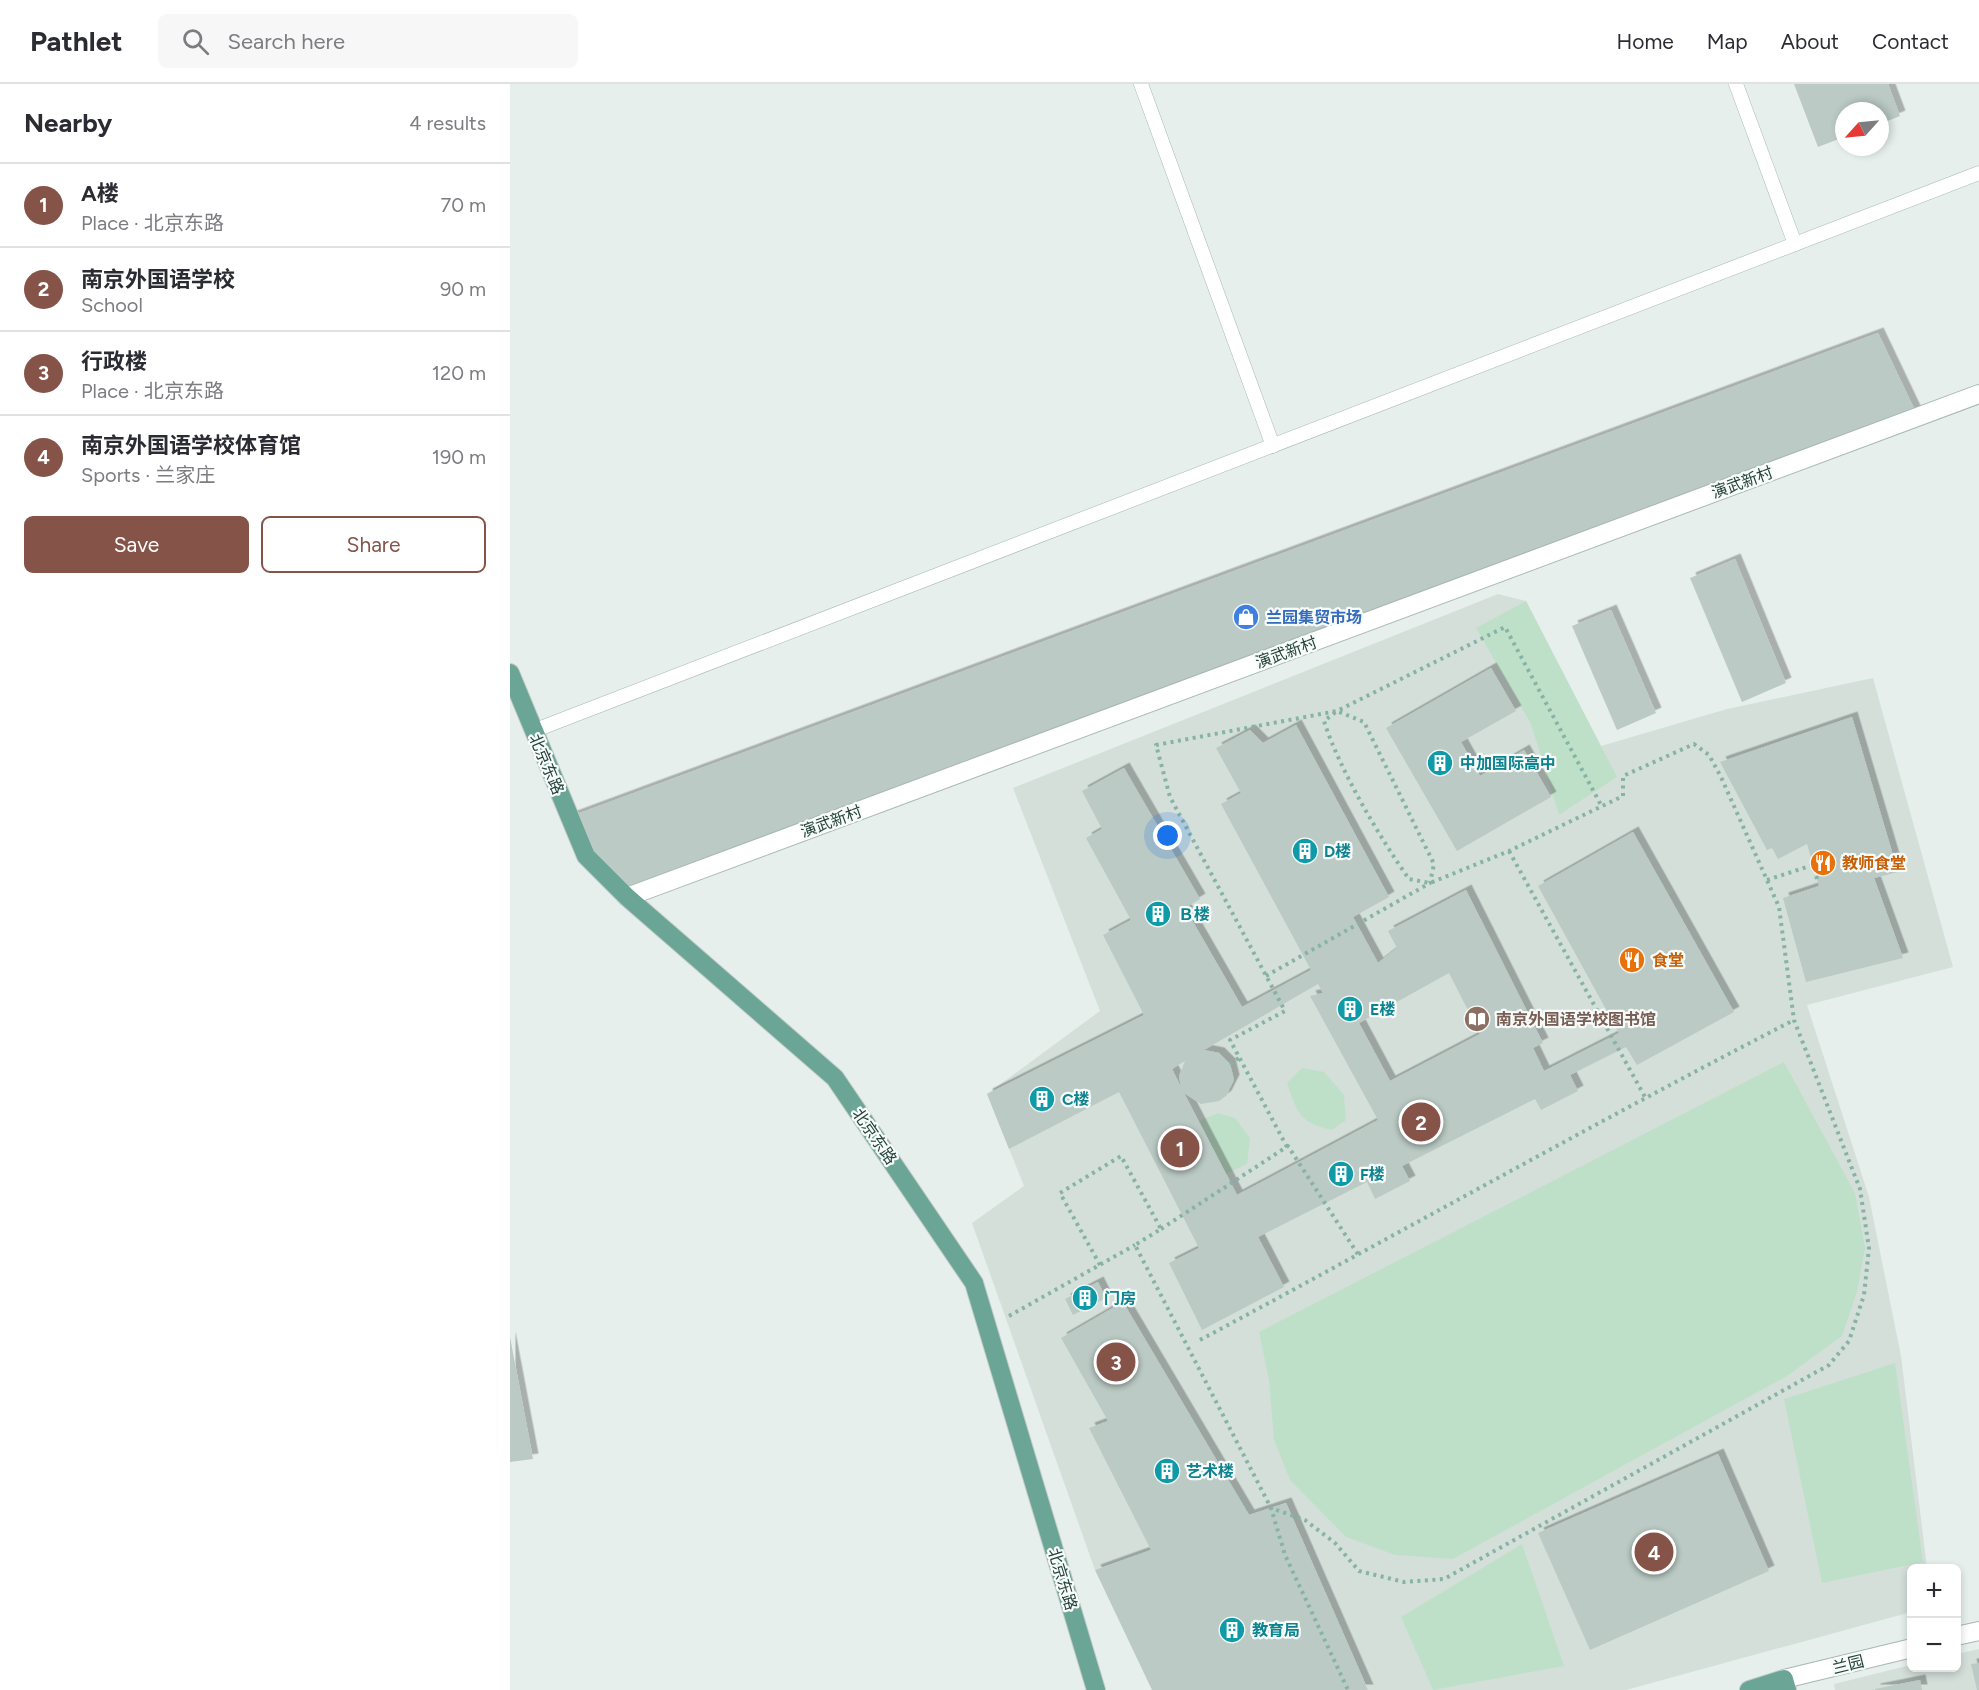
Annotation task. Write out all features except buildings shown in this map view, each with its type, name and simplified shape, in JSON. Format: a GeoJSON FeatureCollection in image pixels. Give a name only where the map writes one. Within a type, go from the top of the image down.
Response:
{"type":"FeatureCollection","features":[{"type":"Feature","properties":{"kind":"main road","name":"北京东路"},"geometry":{"type":"LineString","coordinates":[[510,673],[586,856],[627,897],[835,1078],[974,1283],[1096,1690]]}},
{"type":"Feature","properties":{"kind":"main road"},"geometry":{"type":"LineString","coordinates":[[1749,1690],[1786,1685]]}},
{"type":"Feature","properties":{"kind":"street","name":"演武新村"},"geometry":{"type":"LineString","coordinates":[[627,897],[1979,394]]}},
{"type":"Feature","properties":{"kind":"street"},"geometry":{"type":"LineString","coordinates":[[1961,1635],[1979,1631]]}},
{"type":"Feature","properties":{"kind":"street","name":"兰园"},"geometry":{"type":"LineString","coordinates":[[1786,1685],[1907,1649]]}},
{"type":"Feature","properties":{"kind":"lane"},"geometry":{"type":"LineString","coordinates":[[1141,84],[1273,446]]}},
{"type":"Feature","properties":{"kind":"lane"},"geometry":{"type":"LineString","coordinates":[[1737,84],[1795,244]]}},
{"type":"Feature","properties":{"kind":"lane"},"geometry":{"type":"LineString","coordinates":[[533,732],[1979,173]]}},
{"type":"Feature","properties":{"kind":"path"},"geometry":{"type":"LineString","coordinates":[[1430,882],[1409,879],[1396,861],[1332,746],[1324,721],[1337,711],[1505,627],[1601,805]]}},
{"type":"Feature","properties":{"kind":"path"},"geometry":{"type":"LineString","coordinates":[[1359,1256],[1287,1147],[1230,1040],[1285,1011],[1170,797],[1156,745],[1337,711],[1364,722],[1434,864],[1430,882]]}},
{"type":"Feature","properties":{"kind":"path"},"geometry":{"type":"LineString","coordinates":[[1266,976],[1430,882],[1509,851],[1623,796],[1623,776],[1694,744],[1709,755],[1721,777],[1779,907],[1794,1020],[1860,1189],[1869,1248],[1864,1295],[1849,1341],[1829,1365],[1444,1579],[1404,1582],[1359,1571],[1335,1543],[1305,1520],[1271,1508]]}},
{"type":"Feature","properties":{"kind":"path"},"geometry":{"type":"LineString","coordinates":[[1509,851],[1646,1097]]}},
{"type":"Feature","properties":{"kind":"path"},"geometry":{"type":"LineString","coordinates":[[1767,880],[1812,865],[1817,879]]}},
{"type":"Feature","properties":{"kind":"path"},"geometry":{"type":"LineString","coordinates":[[1200,1341],[1646,1097],[1794,1020]]}},
{"type":"Feature","properties":{"kind":"path"},"geometry":{"type":"LineString","coordinates":[[1230,1064],[1239,1058]]}},
{"type":"Feature","properties":{"kind":"path"},"geometry":{"type":"LineString","coordinates":[[988,1328],[1135,1245],[1287,1147]]}},
{"type":"Feature","properties":{"kind":"path"},"geometry":{"type":"LineString","coordinates":[[1100,1265],[1060,1193],[1121,1156],[1161,1229]]}},
{"type":"Feature","properties":{"kind":"path"},"geometry":{"type":"LineString","coordinates":[[1135,1245],[1271,1508],[1285,1555],[1348,1690]]}},
{"type":"Feature","properties":{"kind":"shaded area"},"geometry":{"type":"Polygon","coordinates":[[[1498,594],[1526,601],[1601,746],[1727,709],[1873,678],[1953,967],[1807,1005],[1869,1197],[1901,1356],[1927,1564],[1907,1564],[1907,1613],[1626,1690],[1368,1690],[1286,1503],[1095,1570],[972,1223],[1024,1186],[987,1094],[1100,1011],[1013,788],[1498,594]]]}},
{"type":"Feature","properties":{"kind":"shaded area"},"geometry":{"type":"Polygon","coordinates":[[[1979,1649],[1979,1690],[1835,1690],[1834,1684],[1907,1666],[1907,1672],[1961,1672],[1961,1653],[1979,1649]]]}},
{"type":"Feature","properties":{"kind":"green space"},"geometry":{"type":"Polygon","coordinates":[[[1526,601],[1617,777],[1559,815],[1531,724],[1476,628],[1526,601]]]}},
{"type":"Feature","properties":{"kind":"green space"},"geometry":{"type":"Polygon","coordinates":[[[1784,1062],[1855,1193],[1865,1248],[1857,1292],[1842,1336],[1787,1376],[1453,1559],[1395,1555],[1346,1537],[1290,1480],[1274,1440],[1269,1380],[1259,1332],[1784,1062]]]}},
{"type":"Feature","properties":{"kind":"green space"},"geometry":{"type":"Polygon","coordinates":[[[1302,1068],[1324,1072],[1344,1095],[1346,1120],[1332,1130],[1312,1124],[1297,1109],[1287,1083],[1302,1068]]]}},
{"type":"Feature","properties":{"kind":"green space"},"geometry":{"type":"Polygon","coordinates":[[[1218,1113],[1235,1118],[1250,1138],[1247,1164],[1226,1174],[1199,1121],[1218,1113]]]}},
{"type":"Feature","properties":{"kind":"green space"},"geometry":{"type":"Polygon","coordinates":[[[1895,1363],[1923,1562],[1822,1583],[1784,1399],[1895,1363]]]}},
{"type":"Feature","properties":{"kind":"green space"},"geometry":{"type":"Polygon","coordinates":[[[1522,1544],[1564,1666],[1433,1690],[1401,1617],[1522,1544]]]}},
{"type":"Feature","properties":{"kind":"place","name":"兰园集贸市场"},"geometry":{"type":"Point","coordinates":[1246,617]}},
{"type":"Feature","properties":{"kind":"place","name":"中加国际高中"},"geometry":{"type":"Point","coordinates":[1440,763]}},
{"type":"Feature","properties":{"kind":"place","name":"D楼"},"geometry":{"type":"Point","coordinates":[1305,851]}},
{"type":"Feature","properties":{"kind":"place","name":"教师食堂"},"geometry":{"type":"Point","coordinates":[1823,863]}},
{"type":"Feature","properties":{"kind":"place","name":"Ｂ楼"},"geometry":{"type":"Point","coordinates":[1158,914]}},
{"type":"Feature","properties":{"kind":"place","name":"食堂"},"geometry":{"type":"Point","coordinates":[1632,960]}},
{"type":"Feature","properties":{"kind":"place","name":"E楼"},"geometry":{"type":"Point","coordinates":[1350,1009]}},
{"type":"Feature","properties":{"kind":"place","name":"南京外国语学校图书馆"},"geometry":{"type":"Point","coordinates":[1477,1019]}},
{"type":"Feature","properties":{"kind":"place","name":"C楼"},"geometry":{"type":"Point","coordinates":[1042,1099]}},
{"type":"Feature","properties":{"kind":"place","name":"南京外国语学校"},"geometry":{"type":"Point","coordinates":[1421,1122]}},
{"type":"Feature","properties":{"kind":"place","name":"A楼"},"geometry":{"type":"Point","coordinates":[1180,1148]}},
{"type":"Feature","properties":{"kind":"place","name":"F楼"},"geometry":{"type":"Point","coordinates":[1341,1174]}},
{"type":"Feature","properties":{"kind":"place","name":"门房"},"geometry":{"type":"Point","coordinates":[1085,1298]}},
{"type":"Feature","properties":{"kind":"place","name":"行政楼"},"geometry":{"type":"Point","coordinates":[1116,1362]}},
{"type":"Feature","properties":{"kind":"place","name":"艺术楼"},"geometry":{"type":"Point","coordinates":[1167,1471]}},
{"type":"Feature","properties":{"kind":"place","name":"南京外国语学校体育馆"},"geometry":{"type":"Point","coordinates":[1654,1552]}},
{"type":"Feature","properties":{"kind":"place","name":"教育局"},"geometry":{"type":"Point","coordinates":[1232,1630]}}]}
